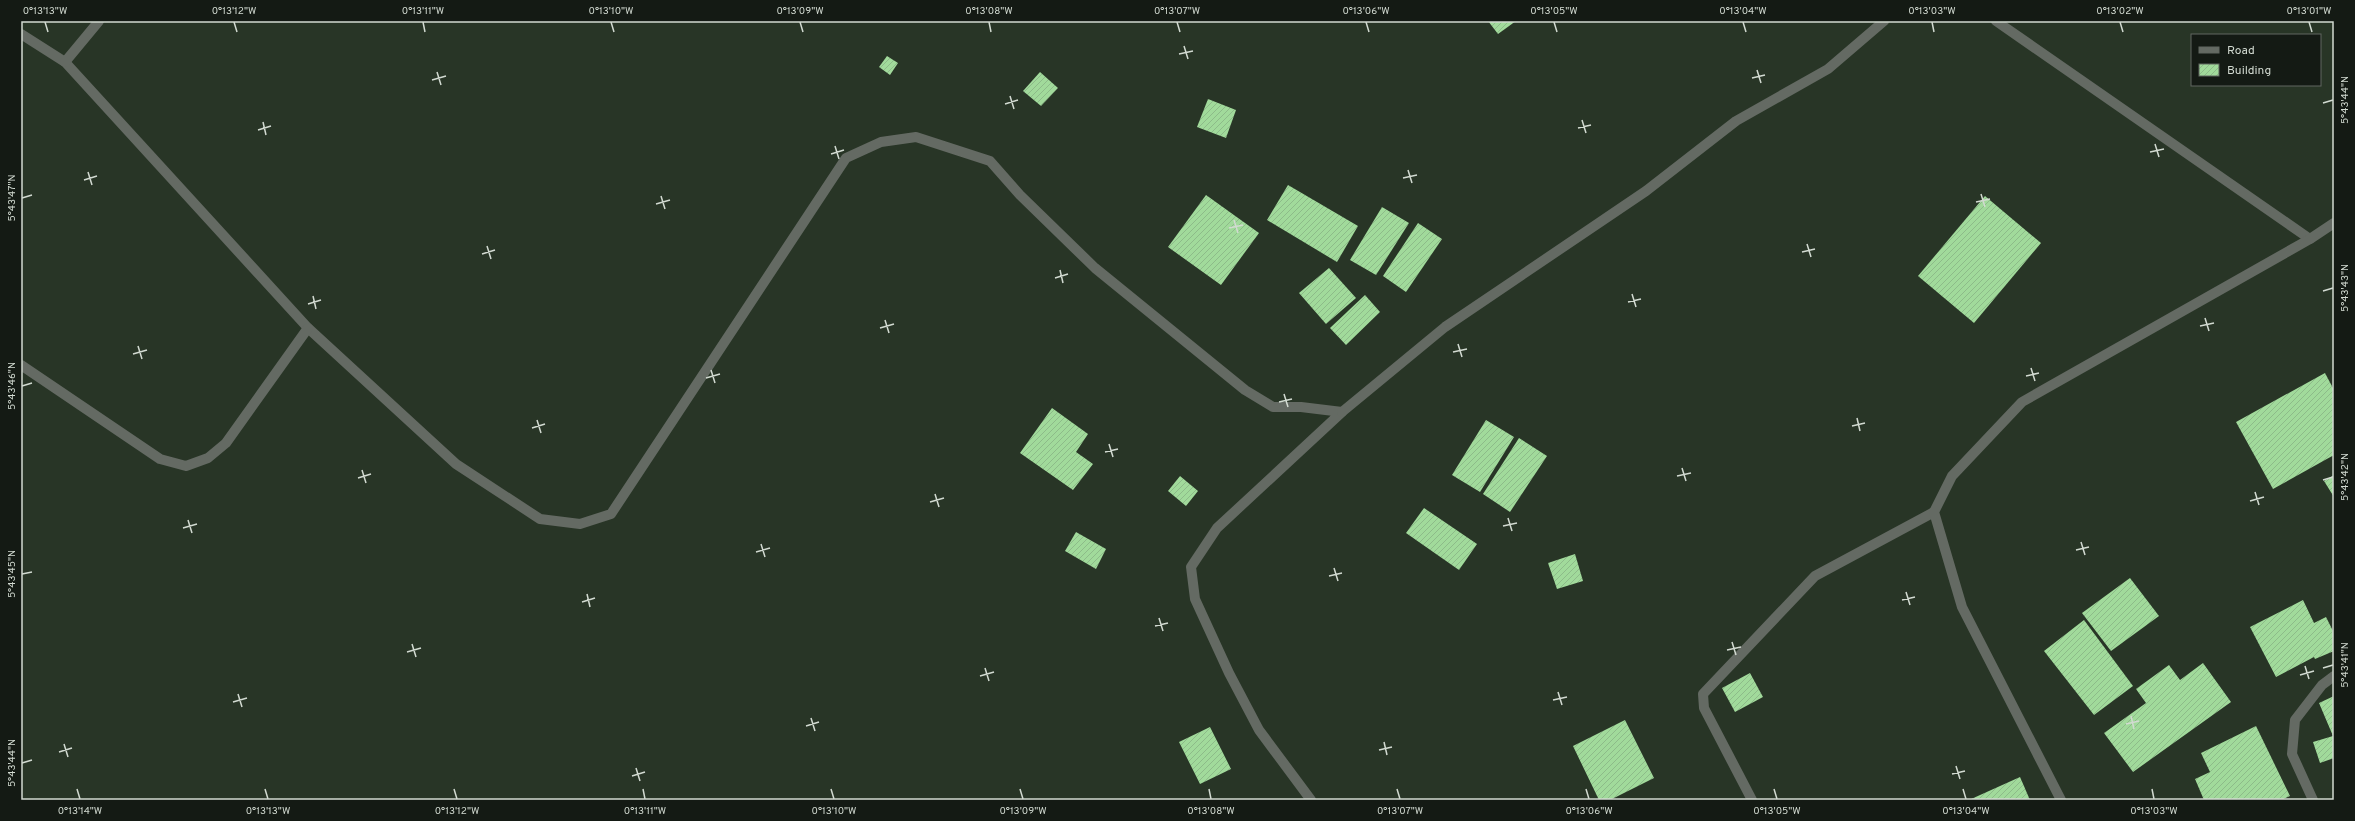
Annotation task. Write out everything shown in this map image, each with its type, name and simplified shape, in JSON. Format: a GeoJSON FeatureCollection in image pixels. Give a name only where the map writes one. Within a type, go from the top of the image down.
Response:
{"type":"FeatureCollection","features":[{"type":"Feature","properties":{"kind":"street"},"geometry":{"type":"LineString","coordinates":[[65,62],[99,21]]}},
{"type":"Feature","properties":{"kind":"street"},"geometry":{"type":"LineString","coordinates":[[1311,800],[1259,730],[1229,673],[1195,599],[1191,567],[1217,528],[1342,412],[1445,327],[1646,191],[1736,121],[1828,68],[1884,21]]}},
{"type":"Feature","properties":{"kind":"street"},"geometry":{"type":"LineString","coordinates":[[1996,21],[2310,239]]}},
{"type":"Feature","properties":{"kind":"street"},"geometry":{"type":"LineString","coordinates":[[21,34],[65,62],[308,328],[456,464],[540,519],[580,524],[611,514],[846,158],[881,142],[916,137],[990,161],[1020,195],[1095,268],[1245,390],[1274,407],[1300,407],[1342,412]]}},
{"type":"Feature","properties":{"kind":"street"},"geometry":{"type":"LineString","coordinates":[[1752,800],[1704,708],[1703,694],[1816,576],[1934,512],[1952,476],[2022,402],[2310,239],[2334,223]]}},
{"type":"Feature","properties":{"kind":"street"},"geometry":{"type":"LineString","coordinates":[[21,365],[160,460],[186,466],[208,458],[226,443],[308,328]]}},
{"type":"Feature","properties":{"kind":"street"},"geometry":{"type":"LineString","coordinates":[[1934,512],[1962,607],[2061,800]]}},
{"type":"Feature","properties":{"kind":"street"},"geometry":{"type":"LineString","coordinates":[[2313,800],[2292,754],[2295,720],[2322,685],[2334,676]]}},
{"type":"Feature","properties":{"kind":"building"},"geometry":{"type":"Polygon","coordinates":[[[1488,21],[1516,21],[1498,34],[1488,21]]]}},
{"type":"Feature","properties":{"kind":"building"},"geometry":{"type":"Polygon","coordinates":[[[887,56],[898,63],[890,75],[879,67],[887,56]]]}},
{"type":"Feature","properties":{"kind":"building"},"geometry":{"type":"Polygon","coordinates":[[[1040,72],[1058,88],[1041,106],[1023,91],[1040,72]]]}},
{"type":"Feature","properties":{"kind":"building"},"geometry":{"type":"Polygon","coordinates":[[[1208,99],[1236,110],[1226,138],[1197,127],[1208,99]]]}},
{"type":"Feature","properties":{"kind":"building"},"geometry":{"type":"Polygon","coordinates":[[[1288,185],[1358,226],[1337,262],[1267,220],[1288,185]]]}},
{"type":"Feature","properties":{"kind":"building"},"geometry":{"type":"Polygon","coordinates":[[[1206,195],[1259,233],[1221,285],[1168,247],[1206,195]]]}},
{"type":"Feature","properties":{"kind":"building"},"geometry":{"type":"Polygon","coordinates":[[[1985,196],[2041,243],[1974,323],[1918,276],[1985,196]]]}},
{"type":"Feature","properties":{"kind":"building"},"geometry":{"type":"Polygon","coordinates":[[[1382,207],[1409,223],[1376,275],[1350,260],[1382,207]]]}},
{"type":"Feature","properties":{"kind":"building"},"geometry":{"type":"Polygon","coordinates":[[[1418,223],[1442,239],[1406,292],[1383,276],[1418,223]]]}},
{"type":"Feature","properties":{"kind":"building"},"geometry":{"type":"Polygon","coordinates":[[[1329,268],[1356,298],[1326,324],[1299,293],[1329,268]]]}},
{"type":"Feature","properties":{"kind":"building"},"geometry":{"type":"Polygon","coordinates":[[[1365,295],[1380,312],[1346,345],[1330,328],[1365,295]]]}},
{"type":"Feature","properties":{"kind":"building"},"geometry":{"type":"Polygon","coordinates":[[[2325,373],[2334,390],[2334,455],[2273,489],[2236,422],[2325,373]]]}},
{"type":"Feature","properties":{"kind":"building"},"geometry":{"type":"Polygon","coordinates":[[[1052,408],[1088,434],[1076,452],[1093,464],[1073,490],[1020,453],[1052,408]]]}},
{"type":"Feature","properties":{"kind":"building"},"geometry":{"type":"Polygon","coordinates":[[[1486,420],[1514,437],[1480,492],[1452,475],[1486,420]]]}},
{"type":"Feature","properties":{"kind":"building"},"geometry":{"type":"Polygon","coordinates":[[[1519,438],[1547,456],[1510,512],[1483,494],[1519,438]]]}},
{"type":"Feature","properties":{"kind":"building"},"geometry":{"type":"Polygon","coordinates":[[[2334,475],[2334,497],[2324,481],[2334,475]]]}},
{"type":"Feature","properties":{"kind":"building"},"geometry":{"type":"Polygon","coordinates":[[[1180,476],[1198,491],[1186,506],[1168,491],[1180,476]]]}},
{"type":"Feature","properties":{"kind":"building"},"geometry":{"type":"Polygon","coordinates":[[[1424,508],[1477,544],[1459,570],[1406,533],[1424,508]]]}},
{"type":"Feature","properties":{"kind":"building"},"geometry":{"type":"Polygon","coordinates":[[[1076,532],[1106,549],[1096,569],[1065,551],[1076,532]]]}},
{"type":"Feature","properties":{"kind":"building"},"geometry":{"type":"Polygon","coordinates":[[[1575,554],[1583,581],[1557,589],[1548,563],[1575,554]]]}},
{"type":"Feature","properties":{"kind":"building"},"geometry":{"type":"Polygon","coordinates":[[[2130,578],[2159,616],[2111,651],[2082,613],[2130,578]]]}},
{"type":"Feature","properties":{"kind":"building"},"geometry":{"type":"Polygon","coordinates":[[[2303,600],[2314,623],[2326,617],[2334,633],[2334,651],[2315,659],[2314,657],[2276,677],[2250,627],[2303,600]]]}},
{"type":"Feature","properties":{"kind":"building"},"geometry":{"type":"Polygon","coordinates":[[[2084,620],[2133,686],[2094,715],[2044,651],[2084,620]]]}},
{"type":"Feature","properties":{"kind":"building"},"geometry":{"type":"Polygon","coordinates":[[[2203,663],[2231,702],[2133,772],[2104,733],[2146,703],[2136,689],[2169,665],[2180,680],[2203,663]]]}},
{"type":"Feature","properties":{"kind":"building"},"geometry":{"type":"Polygon","coordinates":[[[1750,673],[1763,697],[1735,712],[1722,688],[1750,673]]]}},
{"type":"Feature","properties":{"kind":"building"},"geometry":{"type":"Polygon","coordinates":[[[2334,696],[2334,758],[2320,763],[2313,742],[2333,736],[2319,703],[2334,696]]]}},
{"type":"Feature","properties":{"kind":"building"},"geometry":{"type":"Polygon","coordinates":[[[1625,720],[1654,778],[1610,800],[1599,800],[1573,746],[1625,720]]]}},
{"type":"Feature","properties":{"kind":"building"},"geometry":{"type":"Polygon","coordinates":[[[2256,726],[2290,796],[2281,800],[2204,800],[2195,779],[2210,772],[2201,753],[2256,726]]]}},
{"type":"Feature","properties":{"kind":"building"},"geometry":{"type":"Polygon","coordinates":[[[1210,727],[1231,769],[1200,784],[1179,742],[1210,727]]]}},
{"type":"Feature","properties":{"kind":"building"},"geometry":{"type":"Polygon","coordinates":[[[2020,777],[2030,800],[1969,800],[2020,777]]]}}]}
